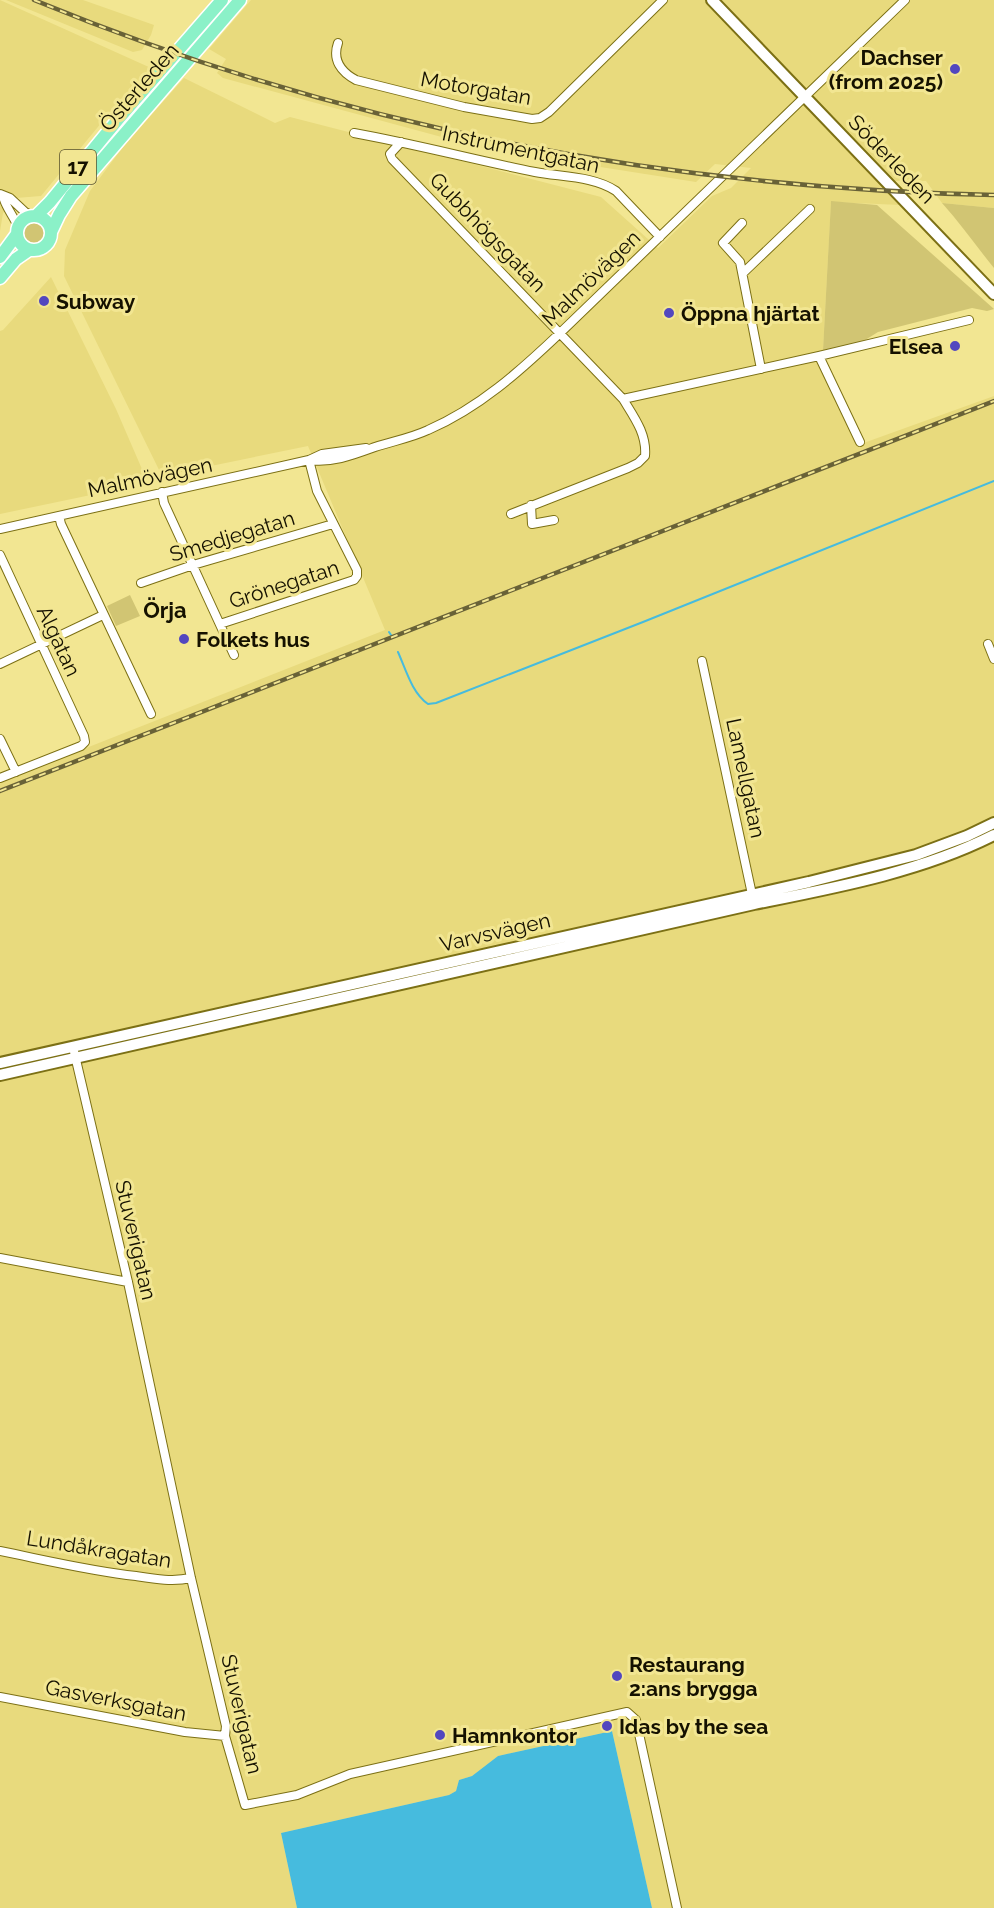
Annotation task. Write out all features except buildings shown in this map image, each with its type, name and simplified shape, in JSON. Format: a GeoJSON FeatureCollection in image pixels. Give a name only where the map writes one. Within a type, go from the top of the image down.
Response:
{"type":"FeatureCollection","features":[{"type":"Feature","properties":{"kind":"main road","name":"Österleden"},"geometry":{"type":"LineString","coordinates":[[35,216],[50,202],[222,0]]}},
{"type":"Feature","properties":{"kind":"main road","name":"Österleden"},"geometry":{"type":"LineString","coordinates":[[51,232],[71,196],[240,0]]}},
{"type":"Feature","properties":{"kind":"main road","name":"Söderleden"},"geometry":{"type":"LineString","coordinates":[[712,0],[994,294]]}},
{"type":"Feature","properties":{"kind":"main road","name":"17"},"geometry":{"type":"LineString","coordinates":[[0,257],[24,219],[35,216]]}},
{"type":"Feature","properties":{"kind":"main road"},"geometry":{"type":"LineString","coordinates":[[35,216],[46,220],[51,232]]}},
{"type":"Feature","properties":{"kind":"main road"},"geometry":{"type":"LineString","coordinates":[[17,231],[21,245],[29,250]]}},
{"type":"Feature","properties":{"kind":"main road","name":"17"},"geometry":{"type":"LineString","coordinates":[[0,278],[16,259],[29,250],[44,248],[50,241],[51,232]]}},
{"type":"Feature","properties":{"kind":"main road","name":"Varvsvägen"},"geometry":{"type":"LineString","coordinates":[[0,1075],[753,899],[809,882],[916,855],[994,823]]}},
{"type":"Feature","properties":{"kind":"main road","name":"Varvsvägen"},"geometry":{"type":"LineString","coordinates":[[0,1063],[753,899],[811,892],[919,866],[994,835]]}},
{"type":"Feature","properties":{"kind":"street","name":"Motorgatan"},"geometry":{"type":"LineString","coordinates":[[338,43],[335,52],[337,61],[342,70],[356,80],[454,105],[523,119],[540,118],[549,112],[663,0]]}},
{"type":"Feature","properties":{"kind":"street","name":"Malmövägen"},"geometry":{"type":"LineString","coordinates":[[0,529],[309,460],[322,454],[376,447],[404,440],[459,414],[494,392],[523,368],[904,1]]}},
{"type":"Feature","properties":{"kind":"street","name":"Instrumentgatan"},"geometry":{"type":"LineString","coordinates":[[354,133],[609,186],[660,237]]}},
{"type":"Feature","properties":{"kind":"street","name":"Gubbhögsgatan"},"geometry":{"type":"LineString","coordinates":[[401,142],[390,154],[392,159],[623,399],[640,428],[645,456],[638,464],[531,505],[519,507],[511,514]]}},
{"type":"Feature","properties":{"kind":"street"},"geometry":{"type":"LineString","coordinates":[[2,195],[10,198],[25,212],[35,216]]}},
{"type":"Feature","properties":{"kind":"street"},"geometry":{"type":"LineString","coordinates":[[2,195],[4,204],[14,217],[17,231]]}},
{"type":"Feature","properties":{"kind":"street"},"geometry":{"type":"LineString","coordinates":[[743,273],[810,209]]}},
{"type":"Feature","properties":{"kind":"street"},"geometry":{"type":"LineString","coordinates":[[742,224],[723,243],[740,262],[761,369]]}},
{"type":"Feature","properties":{"kind":"street"},"geometry":{"type":"LineString","coordinates":[[623,399],[969,320]]}},
{"type":"Feature","properties":{"kind":"street"},"geometry":{"type":"LineString","coordinates":[[819,356],[860,442]]}},
{"type":"Feature","properties":{"kind":"street"},"geometry":{"type":"LineString","coordinates":[[309,460],[317,490],[333,524]]}},
{"type":"Feature","properties":{"kind":"street"},"geometry":{"type":"LineString","coordinates":[[162,492],[164,503],[234,655]]}},
{"type":"Feature","properties":{"kind":"street"},"geometry":{"type":"LineString","coordinates":[[531,505],[532,524],[554,520]]}},
{"type":"Feature","properties":{"kind":"street"},"geometry":{"type":"LineString","coordinates":[[59,516],[103,615],[151,714]]}},
{"type":"Feature","properties":{"kind":"street","name":"Smedjegatan"},"geometry":{"type":"LineString","coordinates":[[141,583],[193,565],[333,524]]}},
{"type":"Feature","properties":{"kind":"street","name":"Grönegatan"},"geometry":{"type":"LineString","coordinates":[[220,624],[354,580],[357,570],[333,524]]}},
{"type":"Feature","properties":{"kind":"street","name":"Algatan"},"geometry":{"type":"LineString","coordinates":[[0,555],[85,742],[81,746],[15,772]]}},
{"type":"Feature","properties":{"kind":"street"},"geometry":{"type":"LineString","coordinates":[[0,664],[103,615]]}},
{"type":"Feature","properties":{"kind":"street"},"geometry":{"type":"LineString","coordinates":[[988,644],[994,660]]}},
{"type":"Feature","properties":{"kind":"street","name":"Lamellgatan"},"geometry":{"type":"LineString","coordinates":[[702,661],[753,899]]}},
{"type":"Feature","properties":{"kind":"street"},"geometry":{"type":"LineString","coordinates":[[0,739],[15,772],[0,778]]}},
{"type":"Feature","properties":{"kind":"street","name":"Stuverigatan"},"geometry":{"type":"LineString","coordinates":[[73,1047],[128,1282],[226,1726],[225,1736],[245,1805],[297,1794],[350,1774],[627,1712],[636,1720],[677,1908]]}},
{"type":"Feature","properties":{"kind":"street"},"geometry":{"type":"LineString","coordinates":[[0,1258],[128,1282]]}},
{"type":"Feature","properties":{"kind":"street","name":"Lundåkragatan"},"geometry":{"type":"LineString","coordinates":[[0,1551],[109,1573],[179,1581],[192,1578]]}},
{"type":"Feature","properties":{"kind":"street","name":"Gasverksgatan"},"geometry":{"type":"LineString","coordinates":[[0,1696],[185,1732],[225,1736]]}},
{"type":"Feature","properties":{"kind":"shaded area"},"geometry":{"type":"Polygon","coordinates":[[[0,0],[151,68],[102,122],[41,196],[16,198],[3,213],[0,231],[0,0]]]}},
{"type":"Feature","properties":{"kind":"shaded area"},"geometry":{"type":"Polygon","coordinates":[[[6,0],[83,0],[154,25],[142,50],[133,52],[6,0]]]}},
{"type":"Feature","properties":{"kind":"shaded area"},"geometry":{"type":"Polygon","coordinates":[[[251,0],[994,0],[994,208],[942,203],[926,181],[877,181],[901,205],[831,202],[823,350],[818,363],[858,445],[994,396],[994,1908],[652,1908],[612,1731],[498,1756],[472,1776],[459,1780],[456,1791],[449,1795],[281,1833],[297,1908],[0,1908],[0,782],[385,630],[308,446],[162,476],[64,276],[65,250],[90,191],[123,147],[184,78],[275,123],[290,117],[601,197],[658,248],[712,196],[731,188],[751,168],[715,164],[696,182],[486,149],[223,78],[217,73],[226,59],[209,49],[251,0]]]}},
{"type":"Feature","properties":{"kind":"shaded area"},"geometry":{"type":"Polygon","coordinates":[[[831,201],[877,205],[994,309],[987,311],[972,308],[878,332],[862,342],[823,350],[831,201]]]}},
{"type":"Feature","properties":{"kind":"shaded area"},"geometry":{"type":"Polygon","coordinates":[[[942,203],[994,208],[994,268],[956,219],[942,203]]]}},
{"type":"Feature","properties":{"kind":"shaded area"},"geometry":{"type":"Polygon","coordinates":[[[34,222],[42,225],[45,233],[42,241],[34,244],[26,241],[23,233],[26,225],[34,222]]]}},
{"type":"Feature","properties":{"kind":"shaded area"},"geometry":{"type":"Polygon","coordinates":[[[51,277],[116,409],[148,483],[0,514],[0,331],[51,277]]]}},
{"type":"Feature","properties":{"kind":"shaded area"},"geometry":{"type":"Polygon","coordinates":[[[130,595],[140,616],[116,626],[107,606],[130,595]]]}},
{"type":"Feature","properties":{"kind":"water"},"geometry":{"type":"Polygon","coordinates":[[[612,1731],[652,1908],[297,1908],[281,1833],[449,1795],[456,1791],[459,1780],[472,1776],[498,1756],[612,1731]]]}},
{"type":"Feature","properties":{"kind":"waterway"},"geometry":{"type":"LineString","coordinates":[[398,652],[418,694],[428,704],[436,703],[994,481]]}},
{"type":"Feature","properties":{"kind":"railway"},"geometry":{"type":"LineString","coordinates":[[34,0],[150,44],[267,83],[385,115],[505,142],[626,163],[748,179],[871,190],[994,195]]}},
{"type":"Feature","properties":{"kind":"railway"},"geometry":{"type":"LineString","coordinates":[[0,791],[994,401]]}},
{"type":"Feature","properties":{"kind":"place","name":"Dachser (from 2025)"},"geometry":{"type":"Point","coordinates":[955,69]}},
{"type":"Feature","properties":{"kind":"place","name":"Subway"},"geometry":{"type":"Point","coordinates":[44,301]}},
{"type":"Feature","properties":{"kind":"place","name":"Öppna hjärtat"},"geometry":{"type":"Point","coordinates":[669,313]}},
{"type":"Feature","properties":{"kind":"place","name":"Elsea"},"geometry":{"type":"Point","coordinates":[955,346]}},
{"type":"Feature","properties":{"kind":"place","name":"Folkets hus"},"geometry":{"type":"Point","coordinates":[184,639]}},
{"type":"Feature","properties":{"kind":"place","name":"Restaurang 2:ans brygga"},"geometry":{"type":"Point","coordinates":[617,1676]}},
{"type":"Feature","properties":{"kind":"place","name":"Idas by the sea"},"geometry":{"type":"Point","coordinates":[607,1726]}},
{"type":"Feature","properties":{"kind":"place","name":"Hamnkontor"},"geometry":{"type":"Point","coordinates":[440,1735]}},
{"type":"Feature","properties":{"kind":"district","name":"Örja"},"geometry":{"type":"Point","coordinates":[165,610]}}]}
